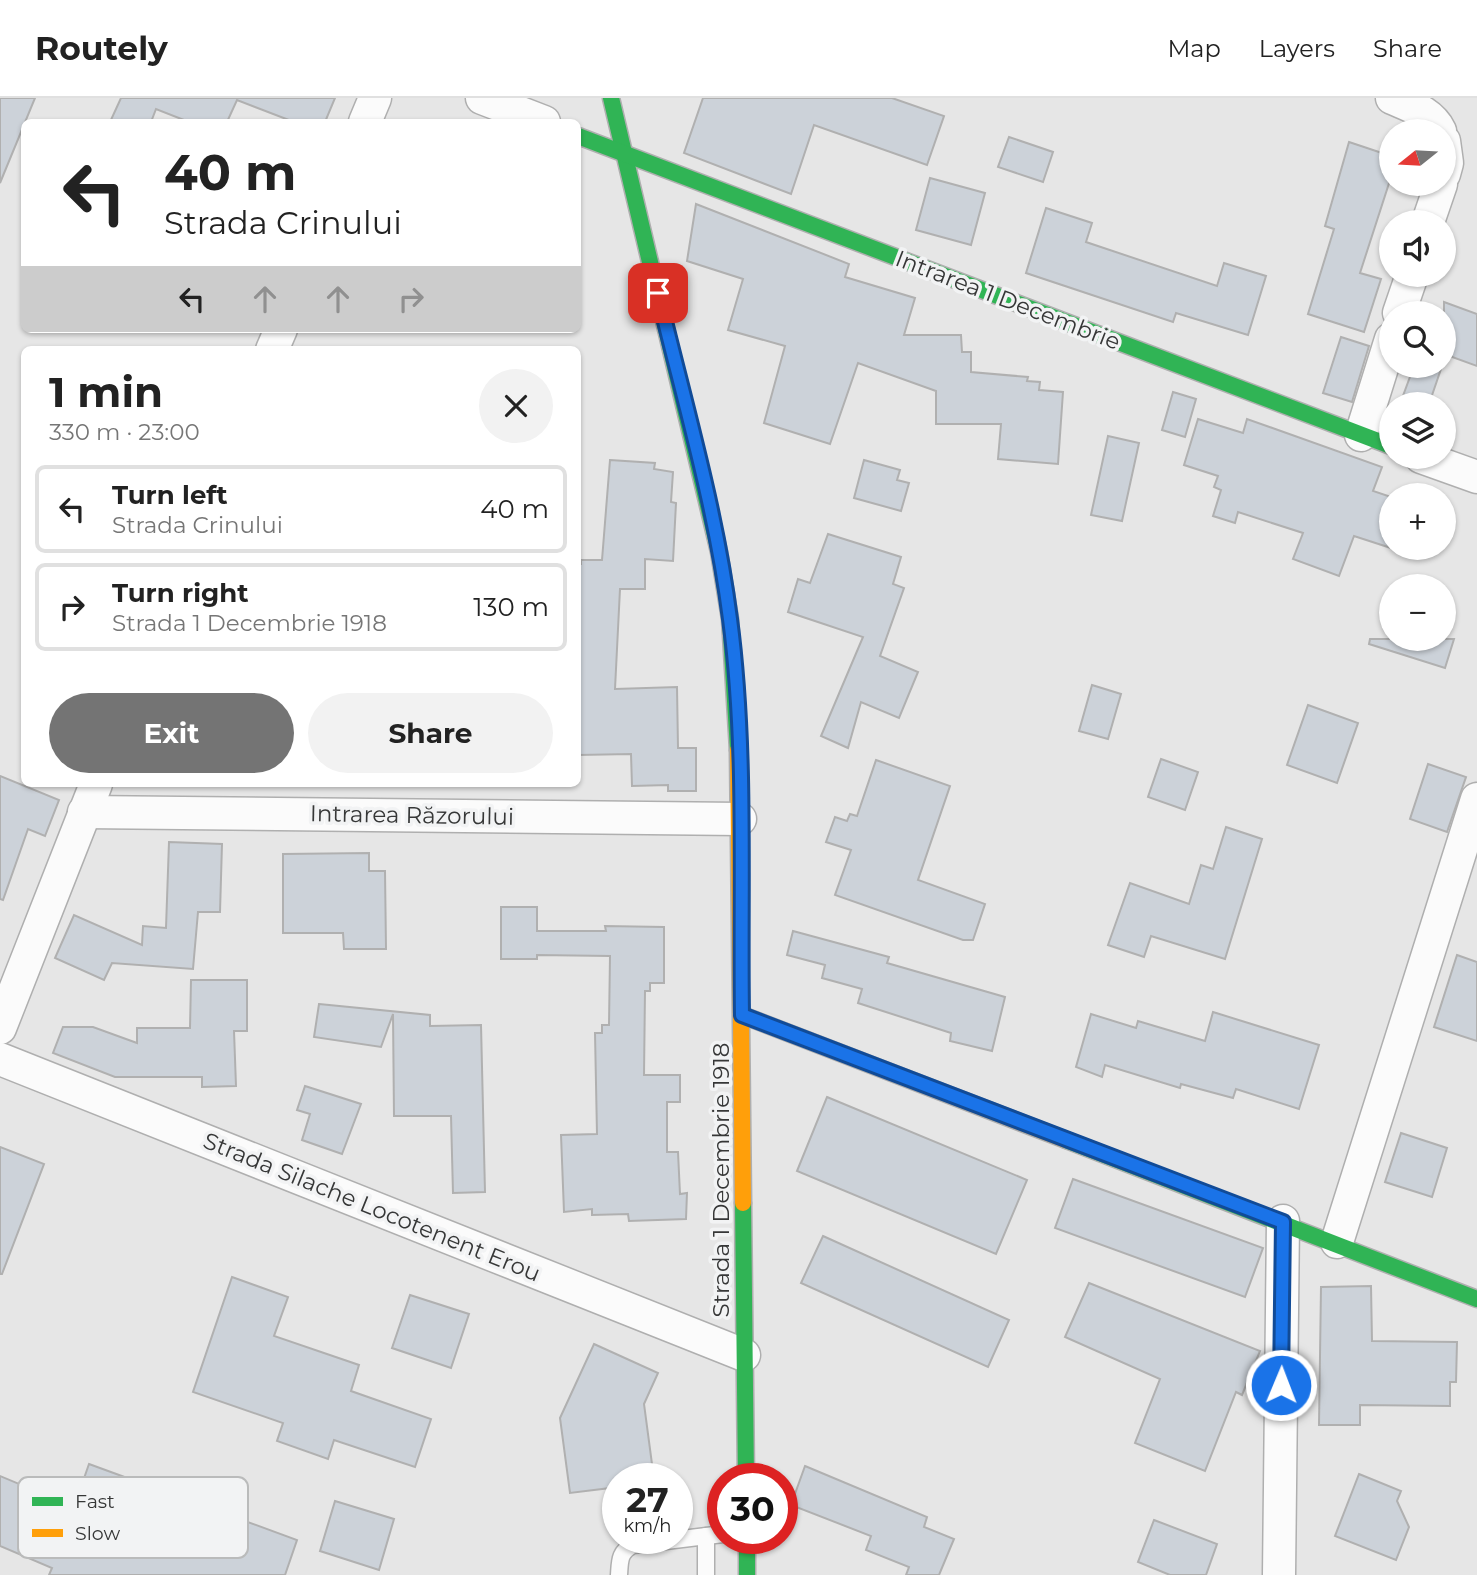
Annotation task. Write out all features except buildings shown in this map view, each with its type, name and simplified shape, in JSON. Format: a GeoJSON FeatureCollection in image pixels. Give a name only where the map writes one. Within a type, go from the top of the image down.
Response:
{"type":"FeatureCollection","features":[{"type":"Feature","properties":{"kind":"street"},"geometry":{"type":"LineString","coordinates":[[366,119],[375,98]]}},
{"type":"Feature","properties":{"kind":"street"},"geometry":{"type":"LineString","coordinates":[[482,98],[536,119]]}},
{"type":"Feature","properties":{"kind":"street","name":"Strada 1 Decembrie 1918"},"geometry":{"type":"LineString","coordinates":[[611,98],[719,552],[730,619],[737,691],[740,818],[746,1463]]}},
{"type":"Feature","properties":{"kind":"street"},"geometry":{"type":"LineString","coordinates":[[1392,98],[1421,110],[1431,119]]}},
{"type":"Feature","properties":{"kind":"street","name":"Intrarea 1 Decembrie"},"geometry":{"type":"LineString","coordinates":[[581,137],[1379,442]]}},
{"type":"Feature","properties":{"kind":"street"},"geometry":{"type":"LineString","coordinates":[[1361,435],[1379,377]]}},
{"type":"Feature","properties":{"kind":"street"},"geometry":{"type":"LineString","coordinates":[[1455,469],[1477,477]]}},
{"type":"Feature","properties":{"kind":"street"},"geometry":{"type":"LineString","coordinates":[[0,1028],[90,798]]}},
{"type":"Feature","properties":{"kind":"street","name":"Intrarea Răzorului"},"geometry":{"type":"LineString","coordinates":[[90,798],[740,818]]}},
{"type":"Feature","properties":{"kind":"street"},"geometry":{"type":"LineString","coordinates":[[1337,1242],[1477,799]]}},
{"type":"Feature","properties":{"kind":"street"},"geometry":{"type":"LineString","coordinates":[[742,1015],[1337,1242],[1477,1299]]}},
{"type":"Feature","properties":{"kind":"street","name":"Strada Silache Locotenent Erou"},"geometry":{"type":"LineString","coordinates":[[0,1059],[744,1355]]}},
{"type":"Feature","properties":{"kind":"street"},"geometry":{"type":"LineString","coordinates":[[1279,1575],[1283,1222]]}},
{"type":"Feature","properties":{"kind":"street"},"geometry":{"type":"LineString","coordinates":[[747,1554],[747,1575]]}},
{"type":"Feature","properties":{"kind":"lane"},"geometry":{"type":"LineString","coordinates":[[620,1575],[620,1557],[624,1549],[633,1545],[706,1536],[706,1575]]}},
{"type":"Feature","properties":{"kind":"traffic: fast"},"geometry":{"type":"LineString","coordinates":[[611,98],[719,552],[730,619],[738,750]]}},
{"type":"Feature","properties":{"kind":"traffic: fast"},"geometry":{"type":"LineString","coordinates":[[581,137],[1379,441]]}},
{"type":"Feature","properties":{"kind":"traffic: fast"},"geometry":{"type":"LineString","coordinates":[[1066,1140],[1477,1299]]}},
{"type":"Feature","properties":{"kind":"traffic: fast"},"geometry":{"type":"LineString","coordinates":[[743,1203],[746,1463]]}},
{"type":"Feature","properties":{"kind":"traffic: fast"},"geometry":{"type":"LineString","coordinates":[[747,1554],[747,1575]]}},
{"type":"Feature","properties":{"kind":"traffic: slow"},"geometry":{"type":"LineString","coordinates":[[738,750],[743,1203]]}},
{"type":"Feature","properties":{"kind":"traffic: slow"},"geometry":{"type":"LineString","coordinates":[[742,1015],[1066,1140]]}},
{"type":"Feature","properties":{"kind":"route"},"geometry":{"type":"LineString","coordinates":[[658,293],[719,552],[730,619],[737,691],[742,1015],[1283,1222],[1281,1385]]}}]}
